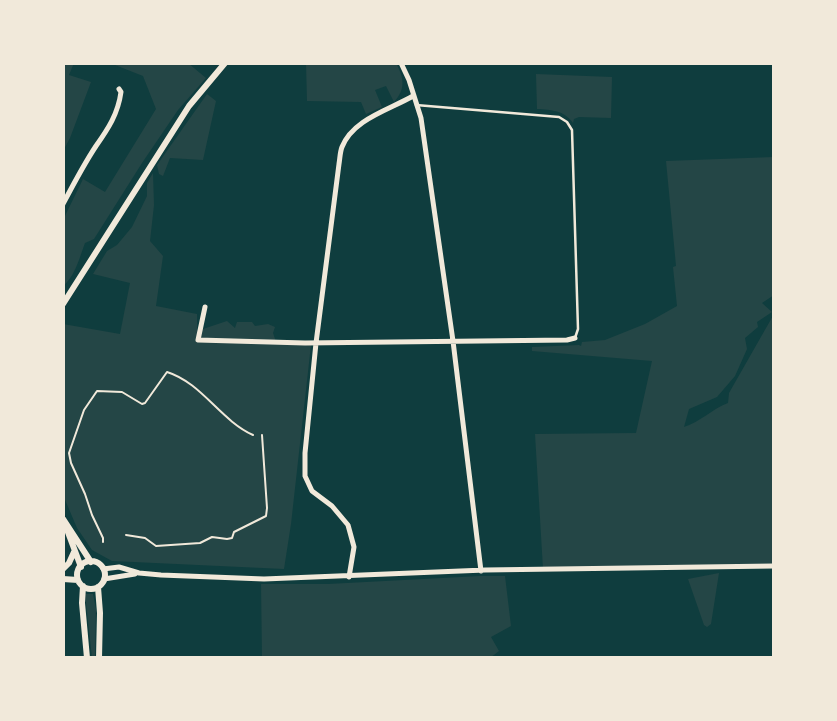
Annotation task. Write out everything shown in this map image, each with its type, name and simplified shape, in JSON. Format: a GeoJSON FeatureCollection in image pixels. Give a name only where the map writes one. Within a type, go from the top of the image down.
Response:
{"type":"FeatureCollection","features":[{"type":"Feature","properties":{"kind":"street"},"geometry":{"type":"LineString","coordinates":[[63,304],[189,106],[225,63]]}},
{"type":"Feature","properties":{"kind":"street"},"geometry":{"type":"LineString","coordinates":[[401,63],[421,118],[453,341],[481,570]]}},
{"type":"Feature","properties":{"kind":"street"},"geometry":{"type":"LineString","coordinates":[[63,204],[95,147],[112,123],[120,100],[119,89]]}},
{"type":"Feature","properties":{"kind":"street"},"geometry":{"type":"LineString","coordinates":[[349,577],[354,547],[348,525],[332,506],[312,491],[305,476],[316,343],[342,146],[355,128],[366,120],[413,96]]}},
{"type":"Feature","properties":{"kind":"street"},"geometry":{"type":"LineString","coordinates":[[205,307],[198,340],[316,343],[575,338]]}},
{"type":"Feature","properties":{"kind":"street"},"geometry":{"type":"LineString","coordinates":[[63,519],[80,568],[87,658]]}},
{"type":"Feature","properties":{"kind":"street"},"geometry":{"type":"LineString","coordinates":[[63,519],[91,562]]}},
{"type":"Feature","properties":{"kind":"street"},"geometry":{"type":"LineString","coordinates":[[63,569],[74,551]]}},
{"type":"Feature","properties":{"kind":"street"},"geometry":{"type":"LineString","coordinates":[[63,569],[80,568],[96,562],[103,569],[104,579],[98,587],[90,589],[81,583],[63,579]]}},
{"type":"Feature","properties":{"kind":"street"},"geometry":{"type":"LineString","coordinates":[[104,579],[139,573],[264,579],[481,570],[774,566]]}},
{"type":"Feature","properties":{"kind":"street"},"geometry":{"type":"LineString","coordinates":[[103,569],[119,567],[139,573]]}},
{"type":"Feature","properties":{"kind":"street"},"geometry":{"type":"LineString","coordinates":[[98,587],[99,658]]}},
{"type":"Feature","properties":{"kind":"lane"},"geometry":{"type":"LineString","coordinates":[[416,105],[559,117],[572,130],[578,329],[575,338]]}},
{"type":"Feature","properties":{"kind":"path"},"geometry":{"type":"LineString","coordinates":[[103,542],[69,453],[84,410],[97,391],[122,392],[142,404],[167,372],[195,387],[223,415],[253,435]]}},
{"type":"Feature","properties":{"kind":"path"},"geometry":{"type":"LineString","coordinates":[[126,536],[145,538],[156,546],[200,542],[212,537],[226,539],[232,538],[234,532],[266,516],[262,435]]}},
{"type":"Feature","properties":{"kind":"shaded area"},"geometry":{"type":"Polygon","coordinates":[[[63,63],[74,63],[69,75],[91,82],[63,151],[63,63]]]}},
{"type":"Feature","properties":{"kind":"shaded area"},"geometry":{"type":"Polygon","coordinates":[[[110,63],[188,63],[206,78],[178,110],[94,239],[85,243],[74,272],[63,286],[63,220],[83,179],[105,192],[156,109],[143,76],[110,63]]]}},
{"type":"Feature","properties":{"kind":"shaded area"},"geometry":{"type":"Polygon","coordinates":[[[306,63],[396,63],[401,74],[402,88],[394,102],[386,86],[375,90],[382,107],[366,114],[361,102],[307,101],[306,63]]]}},
{"type":"Feature","properties":{"kind":"shaded area"},"geometry":{"type":"Polygon","coordinates":[[[536,74],[612,77],[611,118],[579,117],[574,119],[573,123],[561,113],[537,109],[536,74]]]}},
{"type":"Feature","properties":{"kind":"shaded area"},"geometry":{"type":"Polygon","coordinates":[[[207,94],[216,101],[203,160],[170,158],[163,176],[159,174],[157,165],[207,94]]]}},
{"type":"Feature","properties":{"kind":"shaded area"},"geometry":{"type":"Polygon","coordinates":[[[774,157],[774,295],[762,303],[772,312],[757,322],[758,327],[745,338],[747,349],[735,376],[717,397],[689,409],[684,427],[728,403],[729,393],[774,314],[774,566],[543,569],[535,434],[636,433],[652,361],[532,351],[532,347],[581,346],[582,342],[605,340],[645,324],[677,306],[666,161],[774,157]]]}},
{"type":"Feature","properties":{"kind":"shaded area"},"geometry":{"type":"Polygon","coordinates":[[[153,173],[154,205],[150,241],[163,256],[156,306],[197,314],[197,331],[227,321],[235,328],[237,322],[252,322],[255,326],[268,324],[275,327],[273,333],[276,342],[311,345],[284,569],[112,561],[92,550],[77,528],[63,495],[63,324],[120,334],[130,283],[93,274],[107,251],[117,245],[132,227],[147,196],[147,183],[153,173]]]}},
{"type":"Feature","properties":{"kind":"shaded area"},"geometry":{"type":"Polygon","coordinates":[[[719,573],[711,624],[707,627],[688,579],[719,573]]]}},
{"type":"Feature","properties":{"kind":"shaded area"},"geometry":{"type":"Polygon","coordinates":[[[505,576],[511,626],[491,637],[499,651],[490,658],[262,658],[261,584],[328,584],[505,576]]]}},
{"type":"Feature","properties":{"kind":"shaded area"},"geometry":{"type":"Polygon","coordinates":[[[85,594],[93,594],[96,609],[95,658],[92,658],[85,594]]]}}]}
